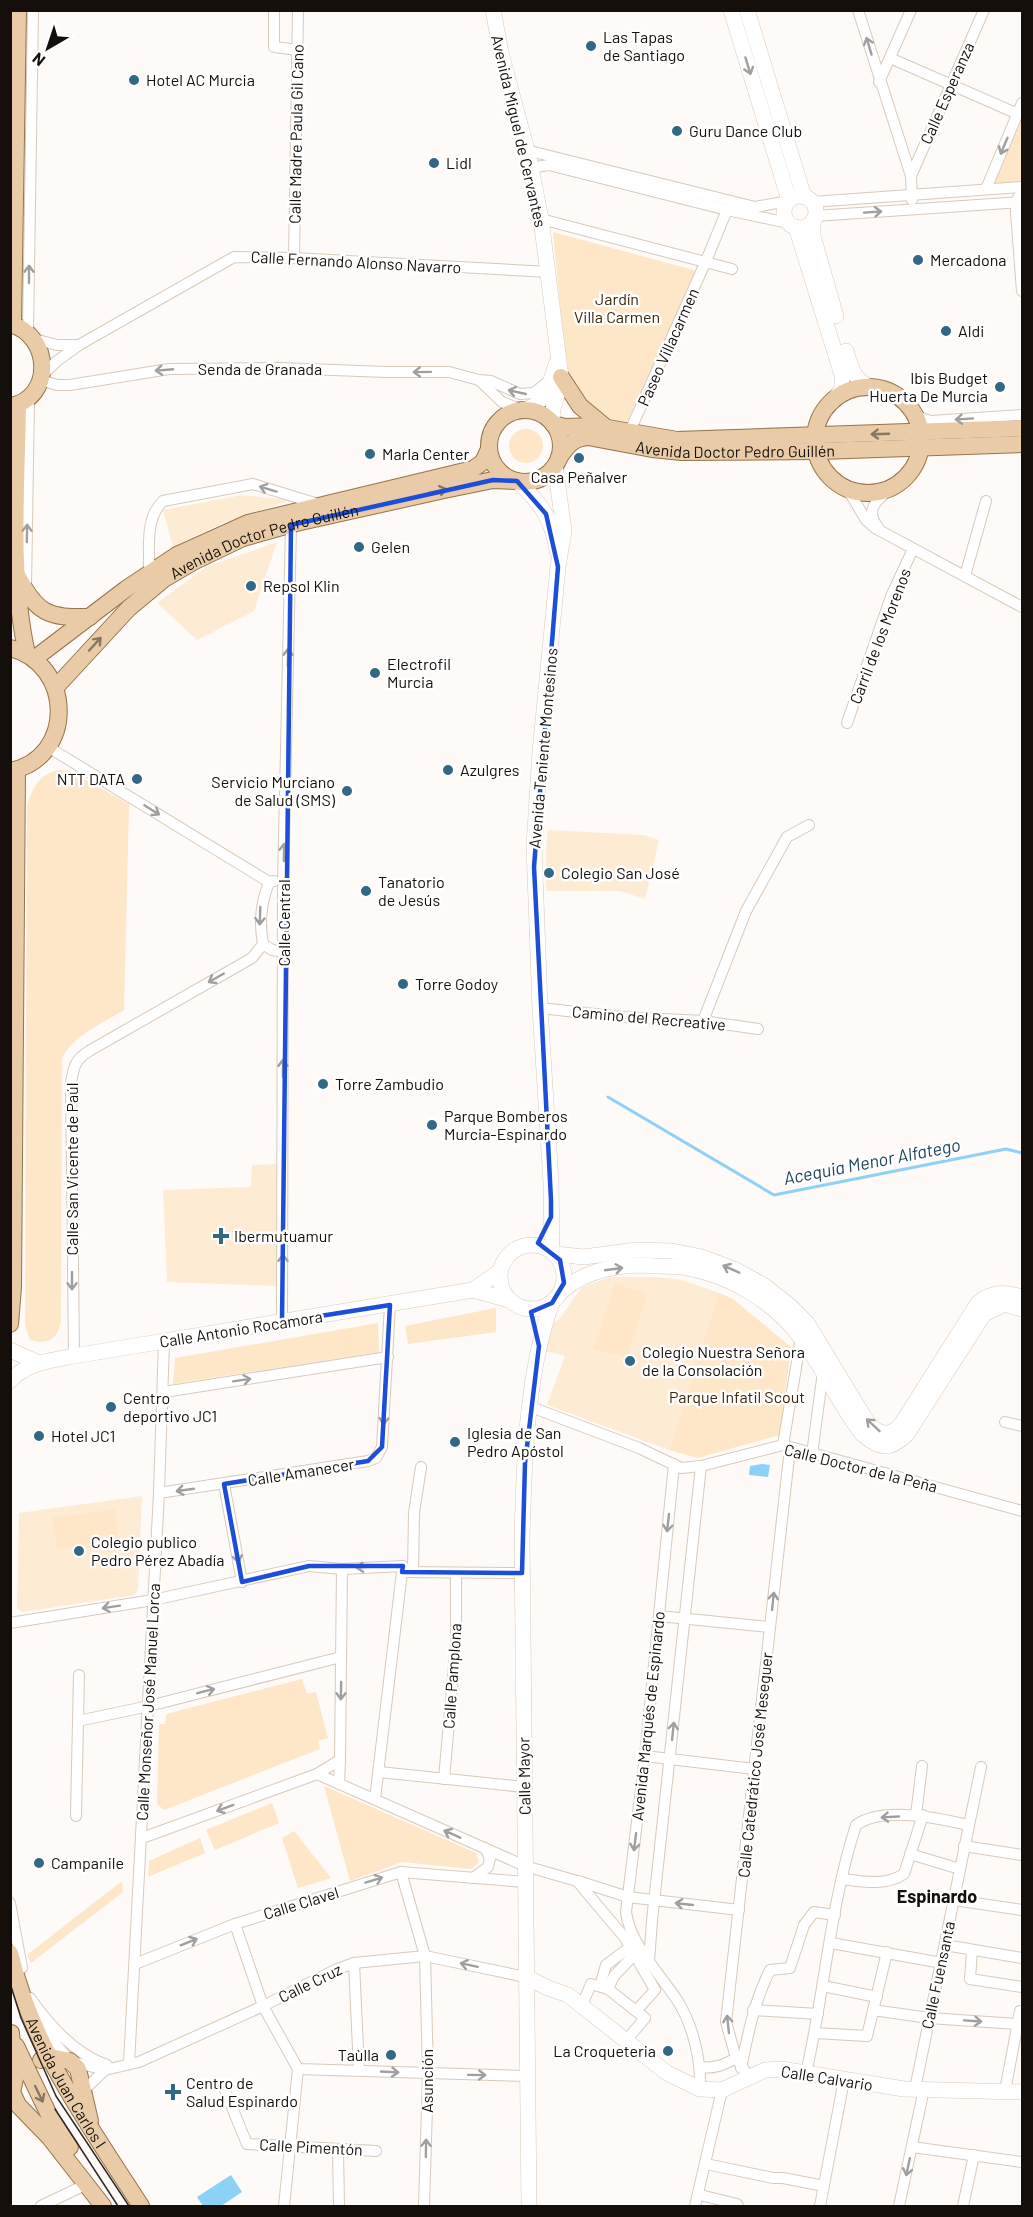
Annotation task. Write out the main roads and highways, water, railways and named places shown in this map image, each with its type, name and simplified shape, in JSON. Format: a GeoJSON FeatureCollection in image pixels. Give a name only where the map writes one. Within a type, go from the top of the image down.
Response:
{"type":"FeatureCollection","features":[{"type":"Feature","properties":{"kind":"main road"},"geometry":{"type":"LineString","coordinates":[[18,10],[21,330],[43,356],[42,378],[19,403],[16,572],[18,613],[31,656]]}},
{"type":"Feature","properties":{"kind":"main road","name":"Avenida Miguel de Cervantes"},"geometry":{"type":"LineString","coordinates":[[492,10],[531,168],[549,272],[558,358],[553,424]]}},
{"type":"Feature","properties":{"kind":"main road"},"geometry":{"type":"LineString","coordinates":[[731,10],[788,201],[784,212],[792,225],[842,375],[843,389],[832,402],[822,414],[816,443],[825,471],[849,490],[863,493],[878,492],[893,487],[911,472],[921,440],[916,416],[906,403],[885,390],[872,388],[852,390],[832,402]]}},
{"type":"Feature","properties":{"kind":"main road"},"geometry":{"type":"LineString","coordinates":[[747,10],[811,209],[813,236],[852,370],[860,382],[872,388]]}},
{"type":"Feature","properties":{"kind":"main road"},"geometry":{"type":"LineString","coordinates":[[788,201],[796,196],[811,209]]}},
{"type":"Feature","properties":{"kind":"main road"},"geometry":{"type":"LineString","coordinates":[[792,225],[806,226],[811,209]]}},
{"type":"Feature","properties":{"kind":"main road"},"geometry":{"type":"LineString","coordinates":[[522,410],[536,412],[553,424],[561,444],[557,462],[542,478],[530,482],[517,481],[506,477],[498,469],[489,449],[491,433],[500,420],[507,415],[536,405],[557,377],[579,406],[607,428]]}},
{"type":"Feature","properties":{"kind":"main road","name":"Avenida Doctor Pedro Guillén"},"geometry":{"type":"LineString","coordinates":[[553,424],[565,427],[587,425],[676,440],[745,438],[816,443]]}},
{"type":"Feature","properties":{"kind":"main road"},"geometry":{"type":"LineString","coordinates":[[921,440],[1023,428]]}},
{"type":"Feature","properties":{"kind":"main road","name":"Avenida Doctor Pedro Guillén"},"geometry":{"type":"LineString","coordinates":[[557,462],[571,442],[588,437],[674,452],[816,443]]}},
{"type":"Feature","properties":{"kind":"main road"},"geometry":{"type":"LineString","coordinates":[[816,443],[921,440],[1023,444]]}},
{"type":"Feature","properties":{"kind":"main road","name":"Avenida Doctor Pedro Guillén"},"geometry":{"type":"LineString","coordinates":[[31,656],[177,555],[248,524],[472,469],[483,462],[489,449]]}},
{"type":"Feature","properties":{"kind":"main road","name":"Avenida Teniente Montesinos"},"geometry":{"type":"LineString","coordinates":[[553,1253],[534,846],[537,789],[558,567],[563,540],[564,522],[556,478],[557,462]]}},
{"type":"Feature","properties":{"kind":"main road","name":"Avenida Doctor Pedro Guillén"},"geometry":{"type":"LineString","coordinates":[[56,687],[129,608],[164,579],[243,538],[483,482],[517,481]]}},
{"type":"Feature","properties":{"kind":"main road","name":"Avenida Teniente Montesinos"},"geometry":{"type":"LineString","coordinates":[[517,481],[536,499],[546,514],[555,539],[558,567]]}},
{"type":"Feature","properties":{"kind":"main road"},"geometry":{"type":"LineString","coordinates":[[16,572],[26,592],[53,616],[90,617]]}},
{"type":"Feature","properties":{"kind":"main road"},"geometry":{"type":"LineString","coordinates":[[10,648],[31,656],[47,671],[56,687],[60,707],[57,728],[48,747],[34,760],[14,770],[13,1263],[10,1324]]}},
{"type":"Feature","properties":{"kind":"main road"},"geometry":{"type":"LineString","coordinates":[[534,1245],[542,1236],[551,1217]]}},
{"type":"Feature","properties":{"kind":"main road"},"geometry":{"type":"LineString","coordinates":[[1023,1297],[999,1292],[987,1296],[978,1303],[902,1423],[896,1430],[886,1434],[869,1425],[807,1323],[765,1286],[736,1270],[702,1257],[672,1251],[636,1250],[584,1257],[553,1253],[534,1245],[512,1252],[500,1271],[501,1286],[509,1300],[527,1309],[540,1309],[580,1277],[606,1270],[643,1265],[688,1268],[733,1282],[753,1293],[787,1322],[801,1338],[862,1434],[874,1444],[897,1445],[907,1434],[984,1314],[1004,1304],[1023,1309]]}},
{"type":"Feature","properties":{"kind":"main road"},"geometry":{"type":"LineString","coordinates":[[553,1253],[563,1268],[564,1283],[557,1297]]}},
{"type":"Feature","properties":{"kind":"main road","name":"Calle Antonio Rocamora"},"geometry":{"type":"LineString","coordinates":[[11,1381],[39,1363],[74,1356],[473,1290],[500,1271]]}},
{"type":"Feature","properties":{"kind":"main road","name":"Calle Antonio Rocamora"},"geometry":{"type":"LineString","coordinates":[[473,1290],[509,1300]]}},
{"type":"Feature","properties":{"kind":"main road","name":"Calle Mayor"},"geometry":{"type":"LineString","coordinates":[[529,2206],[522,1573],[524,1486],[539,1346],[557,1297]]}},
{"type":"Feature","properties":{"kind":"main road","name":"Calle Mayor"},"geometry":{"type":"LineString","coordinates":[[527,1309],[537,1327],[539,1346]]}},
{"type":"Feature","properties":{"kind":"main road"},"geometry":{"type":"LineString","coordinates":[[10,1350],[39,1363]]}},
{"type":"Feature","properties":{"kind":"main road","name":"Avenida Juan Carlos I"},"geometry":{"type":"LineString","coordinates":[[10,1953],[30,2018],[48,2057],[78,2097],[92,2130],[141,2206]]}},
{"type":"Feature","properties":{"kind":"main road","name":"Calle Calvario"},"geometry":{"type":"LineString","coordinates":[[526,1977],[548,1989],[568,1995],[667,2073],[700,2089],[722,2090],[742,2068],[781,2069],[844,2080],[920,2089],[1023,2092]]}},
{"type":"Feature","properties":{"kind":"main road"},"geometry":{"type":"LineString","coordinates":[[10,2033],[15,2077],[12,2092],[18,2105],[18,2112]]}},
{"type":"Feature","properties":{"kind":"main road"},"geometry":{"type":"LineString","coordinates":[[15,2077],[48,2057],[70,2061],[78,2069],[78,2097],[50,2117],[44,2118],[18,2112]]}},
{"type":"Feature","properties":{"kind":"main road","name":"Avenida Juan Carlos I"},"geometry":{"type":"LineString","coordinates":[[15,2077],[50,2117],[105,2206]]}},
{"type":"Feature","properties":{"kind":"main road"},"geometry":{"type":"LineString","coordinates":[[18,2112],[51,2138],[85,2185],[105,2206]]}},
{"type":"Feature","properties":{"kind":"water"},"geometry":{"type":"Polygon","coordinates":[[[770,1465],[768,1477],[749,1475],[750,1466],[770,1465]]]}},
{"type":"Feature","properties":{"kind":"water"},"geometry":{"type":"Polygon","coordinates":[[[231,2175],[242,2192],[221,2206],[203,2206],[197,2197],[231,2175]]]}},
{"type":"Feature","properties":{"kind":"waterway","name":"Acequia Menor Alfatego"},"geometry":{"type":"LineString","coordinates":[[608,1097],[774,1195],[1006,1149],[1022,1153]]}},
{"type":"Feature","properties":{"kind":"tram line"},"geometry":{"type":"LineString","coordinates":[[10,1983],[21,2018],[56,2096],[129,2206]]}},
{"type":"Feature","properties":{"kind":"tram line"},"geometry":{"type":"LineString","coordinates":[[55,2109],[118,2206]]}},
{"type":"Feature","properties":{"kind":"place","name":"Las Tapas de Santiago"},"geometry":{"type":"Point","coordinates":[591,46]}},
{"type":"Feature","properties":{"kind":"place","name":"Hotel AC Murcia"},"geometry":{"type":"Point","coordinates":[134,80]}},
{"type":"Feature","properties":{"kind":"place","name":"Guru Dance Club"},"geometry":{"type":"Point","coordinates":[677,131]}},
{"type":"Feature","properties":{"kind":"place","name":"Lidl"},"geometry":{"type":"Point","coordinates":[434,163]}},
{"type":"Feature","properties":{"kind":"place","name":"Mercadona"},"geometry":{"type":"Point","coordinates":[918,260]}},
{"type":"Feature","properties":{"kind":"place","name":"Aldi"},"geometry":{"type":"Point","coordinates":[946,331]}},
{"type":"Feature","properties":{"kind":"place","name":"Ibis Budget Huerta De Murcia"},"geometry":{"type":"Point","coordinates":[1000,387]}},
{"type":"Feature","properties":{"kind":"place","name":"Marla Center"},"geometry":{"type":"Point","coordinates":[370,454]}},
{"type":"Feature","properties":{"kind":"place","name":"Casa Peñalver"},"geometry":{"type":"Point","coordinates":[579,458]}},
{"type":"Feature","properties":{"kind":"place","name":"Gelen"},"geometry":{"type":"Point","coordinates":[359,547]}},
{"type":"Feature","properties":{"kind":"place","name":"Repsol Klin"},"geometry":{"type":"Point","coordinates":[251,586]}},
{"type":"Feature","properties":{"kind":"place","name":"Electrofil Murcia"},"geometry":{"type":"Point","coordinates":[375,673]}},
{"type":"Feature","properties":{"kind":"place","name":"Azulgres"},"geometry":{"type":"Point","coordinates":[448,770]}},
{"type":"Feature","properties":{"kind":"place","name":"NTT DATA"},"geometry":{"type":"Point","coordinates":[137,779]}},
{"type":"Feature","properties":{"kind":"place","name":"Servicio Murciano de Salud (SMS)"},"geometry":{"type":"Point","coordinates":[347,791]}},
{"type":"Feature","properties":{"kind":"place","name":"Colegio San José"},"geometry":{"type":"Point","coordinates":[549,873]}},
{"type":"Feature","properties":{"kind":"place","name":"Tanatorio de Jesús"},"geometry":{"type":"Point","coordinates":[366,891]}},
{"type":"Feature","properties":{"kind":"place","name":"Torre Godoy"},"geometry":{"type":"Point","coordinates":[403,984]}},
{"type":"Feature","properties":{"kind":"place","name":"Torre Zambudio"},"geometry":{"type":"Point","coordinates":[323,1084]}},
{"type":"Feature","properties":{"kind":"place","name":"Parque Bomberos Murcia-Espinardo"},"geometry":{"type":"Point","coordinates":[432,1125]}},
{"type":"Feature","properties":{"kind":"place","name":"Ibermutuamur"},"geometry":{"type":"Point","coordinates":[221,1236]}},
{"type":"Feature","properties":{"kind":"place","name":"Colegio Nuestra Señora de la Consolación"},"geometry":{"type":"Point","coordinates":[630,1361]}},
{"type":"Feature","properties":{"kind":"place","name":"Centro deportivo JC1"},"geometry":{"type":"Point","coordinates":[111,1407]}},
{"type":"Feature","properties":{"kind":"place","name":"Hotel JC1"},"geometry":{"type":"Point","coordinates":[39,1436]}},
{"type":"Feature","properties":{"kind":"place","name":"Iglesia de San Pedro Apóstol"},"geometry":{"type":"Point","coordinates":[455,1442]}},
{"type":"Feature","properties":{"kind":"place","name":"Colegio publico Pedro Pérez Abadía"},"geometry":{"type":"Point","coordinates":[79,1551]}},
{"type":"Feature","properties":{"kind":"place","name":"Campanile"},"geometry":{"type":"Point","coordinates":[39,1863]}},
{"type":"Feature","properties":{"kind":"place","name":"La Croqueteria"},"geometry":{"type":"Point","coordinates":[668,2051]}},
{"type":"Feature","properties":{"kind":"place","name":"Taùlla"},"geometry":{"type":"Point","coordinates":[391,2055]}},
{"type":"Feature","properties":{"kind":"place","name":"Centro de Salud Espinardo"},"geometry":{"type":"Point","coordinates":[173,2092]}},
{"type":"Feature","properties":{"kind":"district","name":"Espinardo"},"geometry":{"type":"Point","coordinates":[937,1897]}},
{"type":"Feature","properties":{"kind":"park label","name":"Jardín Villa Carmen"},"geometry":{"type":"Point","coordinates":[617,308]}},
{"type":"Feature","properties":{"kind":"park label","name":"Parque Infatil Scout"},"geometry":{"type":"Point","coordinates":[737,1397]}}]}
